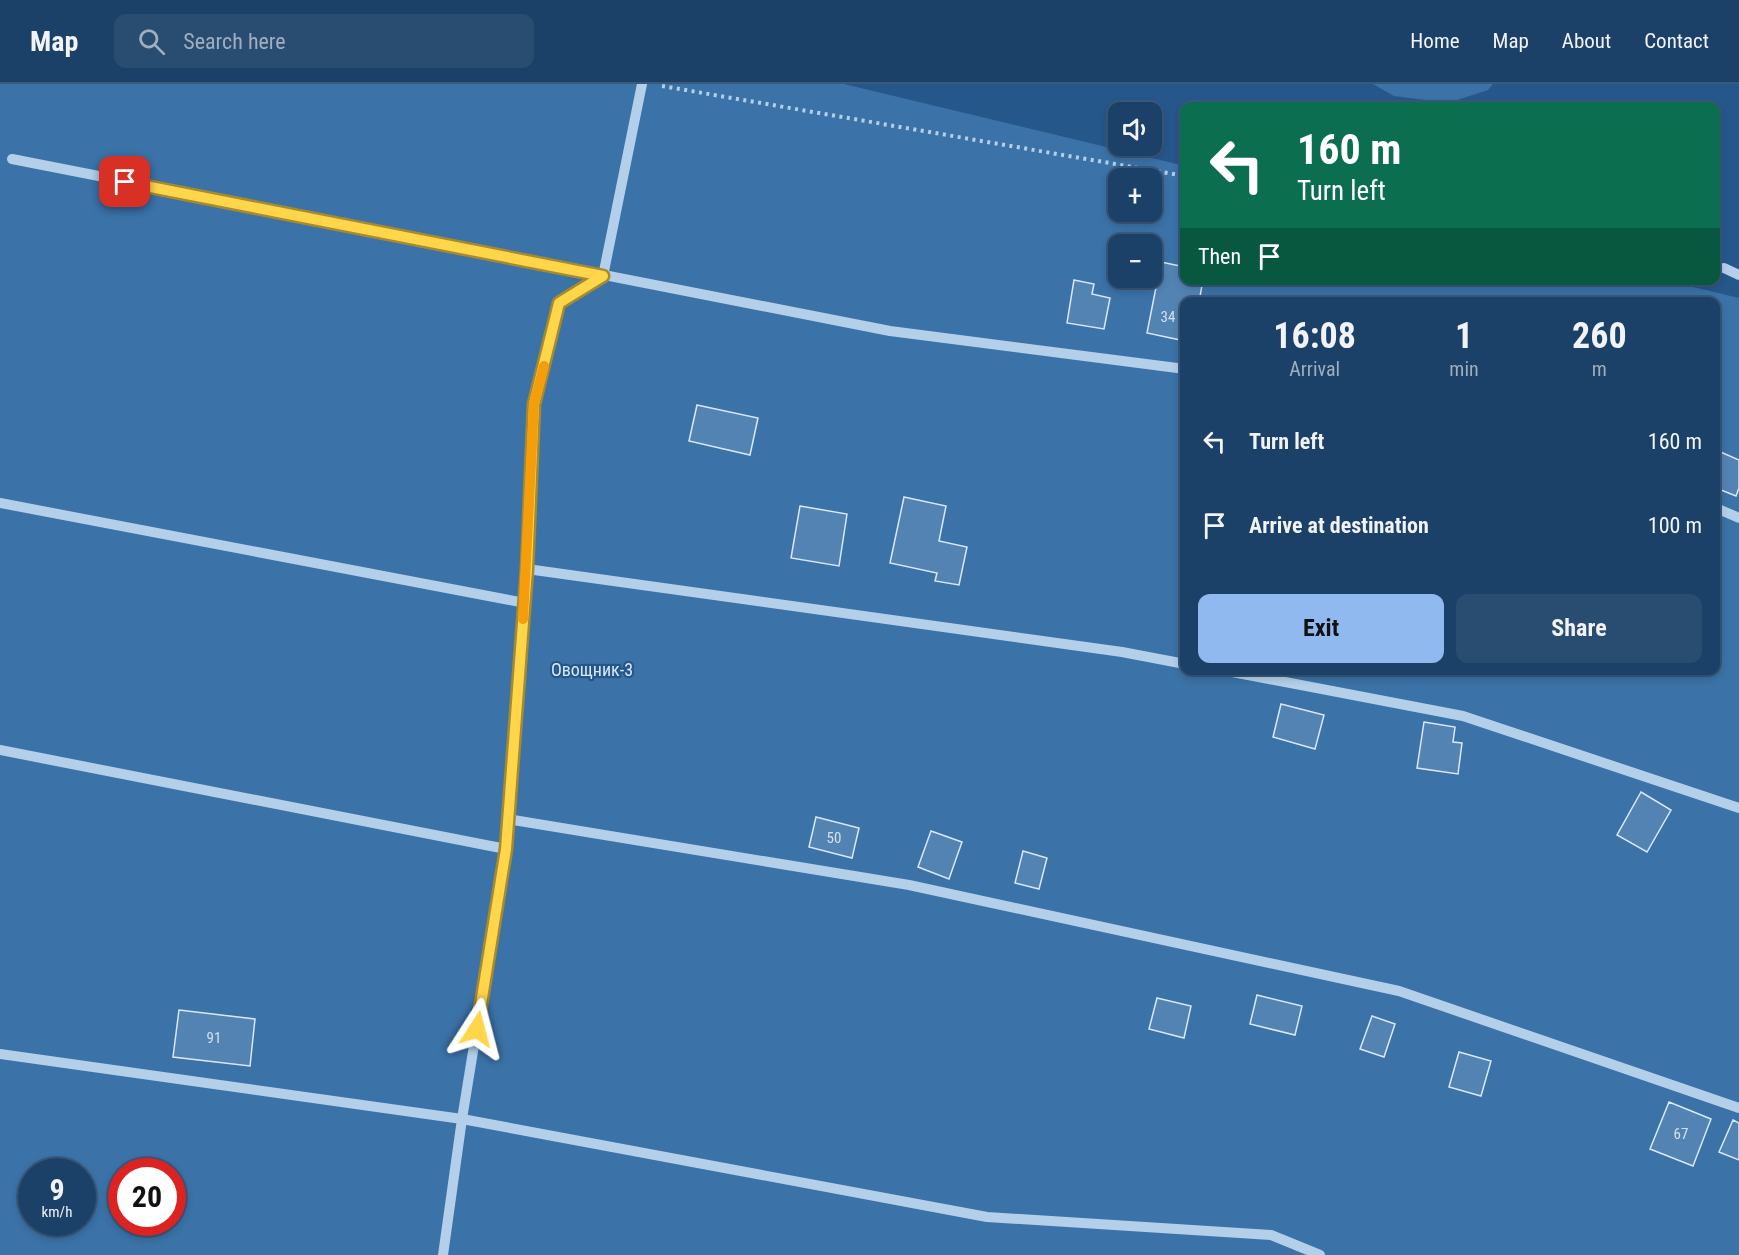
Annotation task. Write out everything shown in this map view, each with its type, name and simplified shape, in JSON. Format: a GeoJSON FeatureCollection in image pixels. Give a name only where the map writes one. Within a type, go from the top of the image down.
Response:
{"type":"FeatureCollection","features":[{"type":"Feature","properties":{"kind":"lane"},"geometry":{"type":"LineString","coordinates":[[443,1255],[462,1119],[506,849],[525,603],[534,404],[559,303],[603,276],[642,84]]}},
{"type":"Feature","properties":{"kind":"lane"},"geometry":{"type":"LineString","coordinates":[[12,159],[890,331],[1180,368]]}},
{"type":"Feature","properties":{"kind":"lane"},"geometry":{"type":"LineString","coordinates":[[1724,268],[1739,275]]}},
{"type":"Feature","properties":{"kind":"lane"},"geometry":{"type":"LineString","coordinates":[[0,503],[525,603]]}},
{"type":"Feature","properties":{"kind":"lane"},"geometry":{"type":"LineString","coordinates":[[1720,510],[1739,518]]}},
{"type":"Feature","properties":{"kind":"lane"},"geometry":{"type":"LineString","coordinates":[[527,569],[1122,652],[1180,663]]}},
{"type":"Feature","properties":{"kind":"lane"},"geometry":{"type":"LineString","coordinates":[[1248,675],[1463,716],[1739,808]]}},
{"type":"Feature","properties":{"kind":"lane"},"geometry":{"type":"LineString","coordinates":[[0,750],[506,849]]}},
{"type":"Feature","properties":{"kind":"lane"},"geometry":{"type":"LineString","coordinates":[[507,819],[909,885],[1399,991],[1739,1108]]}},
{"type":"Feature","properties":{"kind":"lane"},"geometry":{"type":"LineString","coordinates":[[0,1054],[462,1119],[987,1217],[1271,1235],[1320,1255]]}},
{"type":"Feature","properties":{"kind":"path"},"geometry":{"type":"LineString","coordinates":[[660,86],[1180,175]]}},
{"type":"Feature","properties":{"kind":"green space","name":"Овощник-3"},"geometry":{"type":"Polygon","coordinates":[[[0,84],[844,84],[1108,147],[1108,156],[1143,156],[1180,165],[1180,285],[1685,285],[1739,298],[1739,1255],[0,1255],[0,84]]]}},
{"type":"Feature","properties":{"kind":"green space"},"geometry":{"type":"Polygon","coordinates":[[[1373,84],[1493,84],[1488,90],[1451,102],[1394,96],[1373,84]]]}},
{"type":"Feature","properties":{"kind":"building"},"geometry":{"type":"Polygon","coordinates":[[[1162,262],[1180,266],[1180,285],[1202,285],[1200,297],[1180,297],[1180,340],[1147,333],[1156,288],[1162,288],[1162,262]]]}},
{"type":"Feature","properties":{"kind":"building"},"geometry":{"type":"Polygon","coordinates":[[[1074,280],[1094,284],[1092,294],[1110,298],[1104,329],[1067,323],[1074,280]]]}},
{"type":"Feature","properties":{"kind":"building"},"geometry":{"type":"Polygon","coordinates":[[[697,405],[758,418],[750,455],[689,441],[697,405]]]}},
{"type":"Feature","properties":{"kind":"building"},"geometry":{"type":"Polygon","coordinates":[[[1720,452],[1739,460],[1739,488],[1736,496],[1720,490],[1720,452]]]}},
{"type":"Feature","properties":{"kind":"building"},"geometry":{"type":"Polygon","coordinates":[[[904,497],[946,506],[939,541],[967,547],[959,585],[935,581],[937,573],[890,563],[904,497]]]}},
{"type":"Feature","properties":{"kind":"building"},"geometry":{"type":"Polygon","coordinates":[[[800,506],[847,514],[839,566],[791,558],[800,506]]]}},
{"type":"Feature","properties":{"kind":"building"},"geometry":{"type":"Polygon","coordinates":[[[1281,704],[1324,715],[1315,749],[1273,737],[1281,704]]]}},
{"type":"Feature","properties":{"kind":"building"},"geometry":{"type":"Polygon","coordinates":[[[1424,722],[1455,727],[1453,742],[1462,743],[1458,774],[1417,768],[1424,722]]]}},
{"type":"Feature","properties":{"kind":"building"},"geometry":{"type":"Polygon","coordinates":[[[1641,792],[1671,810],[1647,852],[1617,835],[1641,792]]]}},
{"type":"Feature","properties":{"kind":"building"},"geometry":{"type":"Polygon","coordinates":[[[816,817],[859,828],[852,858],[809,847],[816,817]]]}},
{"type":"Feature","properties":{"kind":"building"},"geometry":{"type":"Polygon","coordinates":[[[931,831],[962,842],[949,879],[918,867],[931,831]]]}},
{"type":"Feature","properties":{"kind":"building"},"geometry":{"type":"Polygon","coordinates":[[[1023,851],[1047,858],[1039,889],[1015,883],[1023,851]]]}},
{"type":"Feature","properties":{"kind":"building"},"geometry":{"type":"Polygon","coordinates":[[[1257,995],[1302,1006],[1295,1035],[1250,1024],[1257,995]]]}},
{"type":"Feature","properties":{"kind":"building"},"geometry":{"type":"Polygon","coordinates":[[[1157,998],[1191,1006],[1184,1038],[1149,1029],[1157,998]]]}},
{"type":"Feature","properties":{"kind":"building"},"geometry":{"type":"Polygon","coordinates":[[[179,1010],[255,1019],[250,1066],[173,1057],[179,1010]]]}},
{"type":"Feature","properties":{"kind":"building"},"geometry":{"type":"Polygon","coordinates":[[[1372,1016],[1395,1024],[1384,1057],[1360,1049],[1372,1016]]]}},
{"type":"Feature","properties":{"kind":"building"},"geometry":{"type":"Polygon","coordinates":[[[1459,1052],[1491,1061],[1481,1096],[1449,1087],[1459,1052]]]}},
{"type":"Feature","properties":{"kind":"building"},"geometry":{"type":"Polygon","coordinates":[[[1669,1102],[1711,1119],[1693,1166],[1650,1149],[1669,1102]]]}},
{"type":"Feature","properties":{"kind":"building"},"geometry":{"type":"Polygon","coordinates":[[[1733,1120],[1739,1123],[1739,1160],[1719,1152],[1733,1120]]]}},
{"type":"Feature","properties":{"kind":"slow traffic"},"geometry":{"type":"LineString","coordinates":[[523,619],[534,404],[544,366]]}},
{"type":"Feature","properties":{"kind":"route"},"geometry":{"type":"LineString","coordinates":[[125,182],[603,276],[559,303],[534,404],[527,569],[506,849],[477,1029]]}}]}
